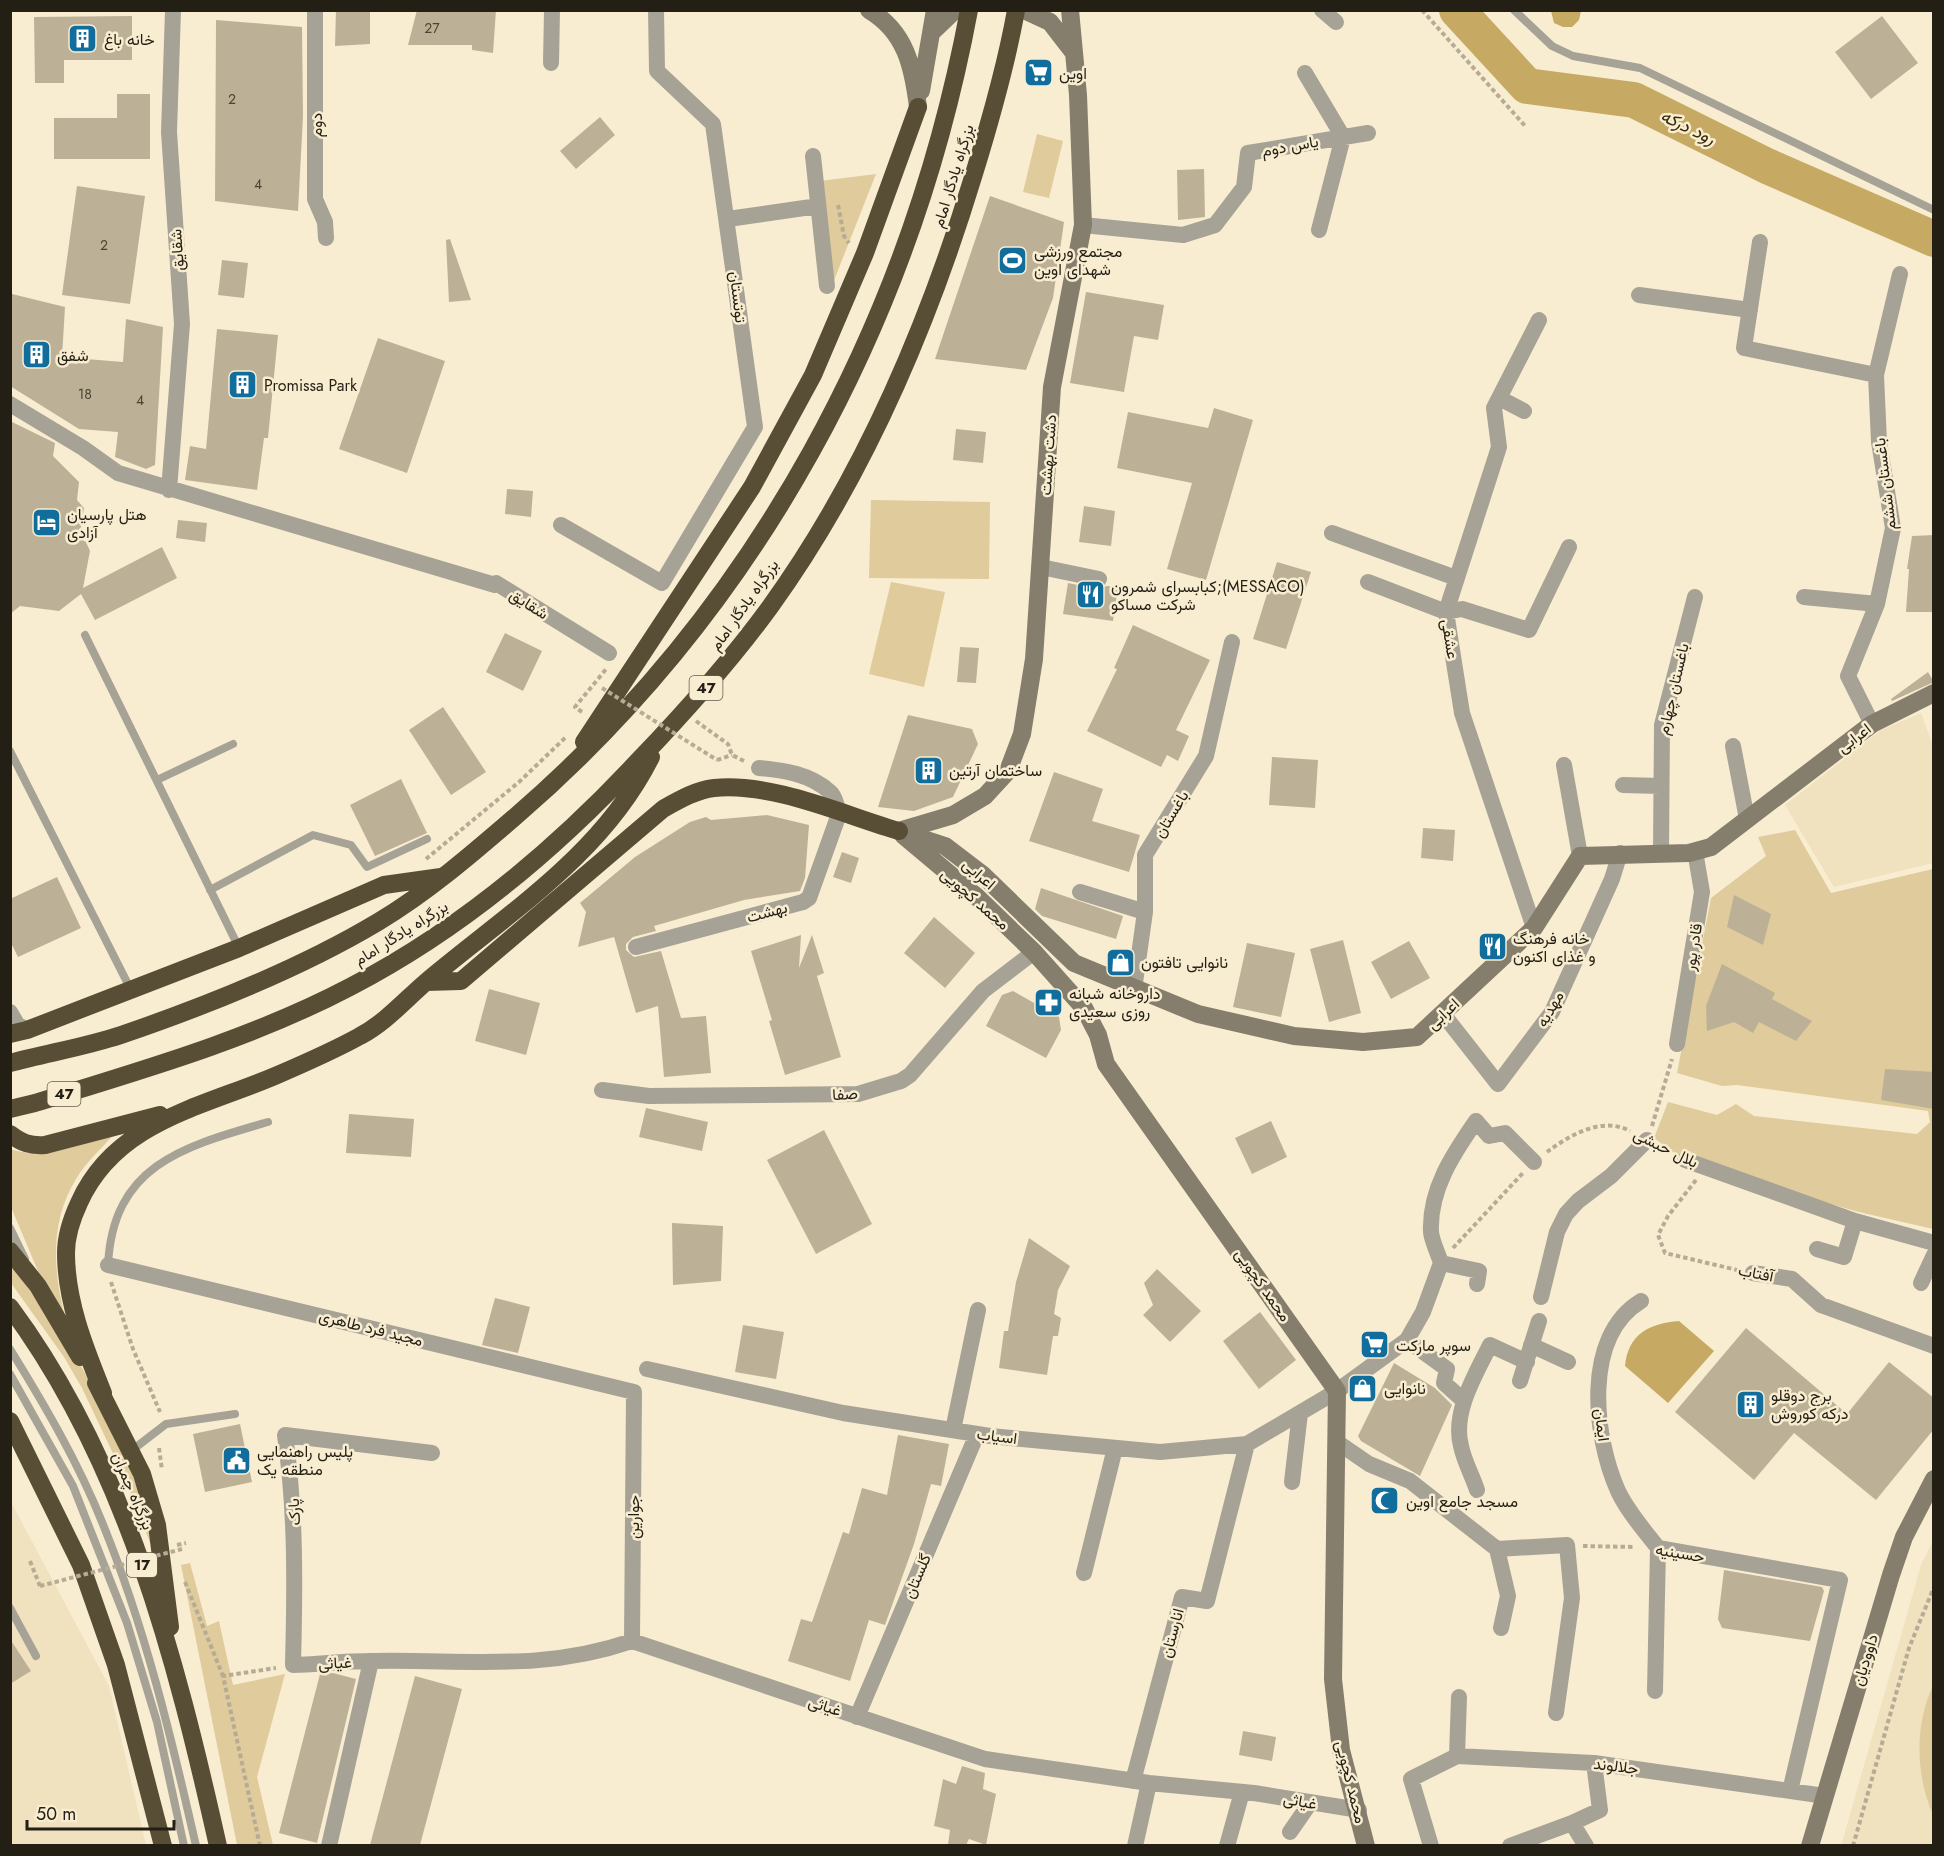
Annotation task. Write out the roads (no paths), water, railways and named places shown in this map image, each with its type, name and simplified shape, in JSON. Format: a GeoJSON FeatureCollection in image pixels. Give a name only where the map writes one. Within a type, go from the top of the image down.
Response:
{"type":"FeatureCollection","features":[{"type":"Feature","properties":{"kind":"highway","name":"بزرگراه یادگار امام"},"geometry":{"type":"LineString","coordinates":[[10,1063],[118,1036],[265,979],[377,922],[446,876],[559,779],[687,642],[742,568],[813,448],[856,369],[907,244],[952,97],[969,10]]}},
{"type":"Feature","properties":{"kind":"highway","name":"بزرگراه یادگار امام"},"geometry":{"type":"LineString","coordinates":[[10,1109],[118,1077],[261,1030],[352,987],[426,942],[504,889],[590,812],[660,738],[728,663],[772,604],[833,508],[895,388],[948,258],[994,109],[1016,10]]}},
{"type":"Feature","properties":{"kind":"highway"},"geometry":{"type":"LineString","coordinates":[[559,779],[752,488],[813,375],[865,253],[918,107]]}},
{"type":"Feature","properties":{"kind":"highway"},"geometry":{"type":"LineString","coordinates":[[176,1677],[157,1525],[142,1474],[103,1394],[80,1335],[70,1292],[66,1251],[72,1218],[86,1186],[104,1163],[144,1130],[185,1110],[274,1076],[362,1035],[548,884],[597,836],[635,788],[660,738]]}},
{"type":"Feature","properties":{"kind":"highway"},"geometry":{"type":"LineString","coordinates":[[426,982],[461,981],[663,809],[688,795],[714,788],[752,789],[792,797],[839,814],[899,831]]}},
{"type":"Feature","properties":{"kind":"highway"},"geometry":{"type":"LineString","coordinates":[[10,1042],[19,1032],[132,991],[239,948],[384,885],[446,876]]}},
{"type":"Feature","properties":{"kind":"highway"},"geometry":{"type":"LineString","coordinates":[[10,1134],[19,1141],[32,1146],[45,1145],[131,1121],[185,1110]]}},
{"type":"Feature","properties":{"kind":"highway"},"geometry":{"type":"LineString","coordinates":[[10,1251],[38,1286],[103,1394]]}},
{"type":"Feature","properties":{"kind":"highway","name":"بزرگراه چمران"},"geometry":{"type":"LineString","coordinates":[[10,1307],[51,1370],[119,1503],[146,1575],[176,1677],[218,1845]]}},
{"type":"Feature","properties":{"kind":"highway"},"geometry":{"type":"LineString","coordinates":[[10,1421],[24,1444],[81,1565],[117,1665],[163,1845]]}},
{"type":"Feature","properties":{"kind":"highway"},"geometry":{"type":"LineString","coordinates":[[10,1429],[24,1444]]}},
{"type":"Feature","properties":{"kind":"street","name":"شقایق"},"geometry":{"type":"LineString","coordinates":[[169,490],[182,324],[169,132],[173,10]]}},
{"type":"Feature","properties":{"kind":"street","name":"دوم"},"geometry":{"type":"LineString","coordinates":[[315,10],[315,199],[325,222],[326,238]]}},
{"type":"Feature","properties":{"kind":"street"},"geometry":{"type":"LineString","coordinates":[[551,63],[552,10]]}},
{"type":"Feature","properties":{"kind":"street","name":"توتستان"},"geometry":{"type":"LineString","coordinates":[[561,525],[662,583],[755,427],[728,219],[713,124],[657,71],[656,10]]}},
{"type":"Feature","properties":{"kind":"street"},"geometry":{"type":"LineString","coordinates":[[869,10],[884,20],[898,36],[909,56],[918,107]]}},
{"type":"Feature","properties":{"kind":"street"},"geometry":{"type":"LineString","coordinates":[[918,107],[935,10]]}},
{"type":"Feature","properties":{"kind":"street"},"geometry":{"type":"LineString","coordinates":[[931,33],[955,10]]}},
{"type":"Feature","properties":{"kind":"street"},"geometry":{"type":"LineString","coordinates":[[1024,10],[1050,22],[1074,53]]}},
{"type":"Feature","properties":{"kind":"street","name":"دشت بهشت"},"geometry":{"type":"LineString","coordinates":[[899,831],[953,815],[985,796],[1008,771],[1024,724],[1034,659],[1052,387],[1083,225],[1070,10]]}},
{"type":"Feature","properties":{"kind":"street"},"geometry":{"type":"LineString","coordinates":[[1322,10],[1336,22]]}},
{"type":"Feature","properties":{"kind":"street"},"geometry":{"type":"LineString","coordinates":[[1305,74],[1343,137],[1319,230]]}},
{"type":"Feature","properties":{"kind":"street","name":"یاس دوم"},"geometry":{"type":"LineString","coordinates":[[1083,225],[1182,235],[1215,225],[1244,187],[1248,153],[1368,133]]}},
{"type":"Feature","properties":{"kind":"street"},"geometry":{"type":"LineString","coordinates":[[813,156],[827,286]]}},
{"type":"Feature","properties":{"kind":"street"},"geometry":{"type":"LineString","coordinates":[[728,219],[818,206]]}},
{"type":"Feature","properties":{"kind":"street"},"geometry":{"type":"LineString","coordinates":[[1760,242],[1744,348],[1876,375]]}},
{"type":"Feature","properties":{"kind":"street","name":"باغستان ششم"},"geometry":{"type":"LineString","coordinates":[[1872,724],[1848,676],[1877,604],[1893,528],[1879,442],[1876,375],[1900,274]]}},
{"type":"Feature","properties":{"kind":"street"},"geometry":{"type":"LineString","coordinates":[[1639,295],[1750,310]]}},
{"type":"Feature","properties":{"kind":"street","name":"عشقی"},"geometry":{"type":"LineString","coordinates":[[1534,928],[1462,713],[1446,612],[1499,447],[1494,408],[1501,399],[1539,320]]}},
{"type":"Feature","properties":{"kind":"street"},"geometry":{"type":"LineString","coordinates":[[1501,399],[1524,411]]}},
{"type":"Feature","properties":{"kind":"street","name":"شقایق"},"geometry":{"type":"LineString","coordinates":[[10,404],[83,448],[118,473],[495,585],[496,583],[609,653]]}},
{"type":"Feature","properties":{"kind":"street"},"geometry":{"type":"LineString","coordinates":[[1332,533],[1456,578]]}},
{"type":"Feature","properties":{"kind":"street"},"geometry":{"type":"LineString","coordinates":[[1368,582],[1446,612],[1462,609],[1529,630],[1569,547]]}},
{"type":"Feature","properties":{"kind":"street"},"geometry":{"type":"LineString","coordinates":[[1041,567],[1100,579]]}},
{"type":"Feature","properties":{"kind":"street","name":"باغستان چهارم"},"geometry":{"type":"LineString","coordinates":[[1660,853],[1662,725],[1695,597]]}},
{"type":"Feature","properties":{"kind":"street"},"geometry":{"type":"LineString","coordinates":[[1804,597],[1877,604]]}},
{"type":"Feature","properties":{"kind":"street","name":"باغستان"},"geometry":{"type":"LineString","coordinates":[[1134,990],[1145,912],[1145,855],[1206,756],[1232,642]]}},
{"type":"Feature","properties":{"kind":"street","name":"اعرابی"},"geometry":{"type":"LineString","coordinates":[[899,831],[945,846],[983,875],[1074,963],[1134,990],[1198,1014],[1294,1036],[1363,1042],[1417,1037],[1534,928],[1580,855],[1695,851],[1711,847],[1872,724],[1934,693]]}},
{"type":"Feature","properties":{"kind":"street"},"geometry":{"type":"LineString","coordinates":[[1733,746],[1748,819]]}},
{"type":"Feature","properties":{"kind":"street"},"geometry":{"type":"LineString","coordinates":[[1564,765],[1580,855]]}},
{"type":"Feature","properties":{"kind":"street"},"geometry":{"type":"LineString","coordinates":[[759,768],[787,771],[814,781],[832,793],[839,814]]}},
{"type":"Feature","properties":{"kind":"street"},"geometry":{"type":"LineString","coordinates":[[1623,785],[1661,786]]}},
{"type":"Feature","properties":{"kind":"street","name":"بهشت"},"geometry":{"type":"LineString","coordinates":[[636,947],[803,902],[809,898],[839,814]]}},
{"type":"Feature","properties":{"kind":"street","name":"محمد کچویی"},"geometry":{"type":"LineString","coordinates":[[899,831],[977,897],[1034,952],[1084,1008],[1098,1035],[1106,1064],[1337,1391],[1337,1442],[1327,1590],[1333,1679],[1340,1738],[1347,1777],[1359,1810],[1366,1845]]}},
{"type":"Feature","properties":{"kind":"street","name":"قادر پور"},"geometry":{"type":"LineString","coordinates":[[1677,1044],[1702,892],[1695,851]]}},
{"type":"Feature","properties":{"kind":"street","name":"مهدیه"},"geometry":{"type":"LineString","coordinates":[[1443,1014],[1498,1084],[1552,1012],[1612,879],[1620,853]]}},
{"type":"Feature","properties":{"kind":"street"},"geometry":{"type":"LineString","coordinates":[[1080,892],[1145,912]]}},
{"type":"Feature","properties":{"kind":"street","name":"صفا"},"geometry":{"type":"LineString","coordinates":[[602,1090],[649,1096],[772,1096],[866,1092],[901,1081],[910,1075],[983,992],[1034,952]]}},
{"type":"Feature","properties":{"kind":"street"},"geometry":{"type":"LineString","coordinates":[[10,1012],[19,1032]]}},
{"type":"Feature","properties":{"kind":"street"},"geometry":{"type":"LineString","coordinates":[[1337,1391],[1407,1340],[1423,1312],[1441,1263],[1431,1234],[1433,1202],[1450,1158],[1476,1121],[1489,1136],[1505,1133],[1534,1162]]}},
{"type":"Feature","properties":{"kind":"street"},"geometry":{"type":"LineString","coordinates":[[1541,1297],[1557,1232],[1566,1214],[1578,1201],[1611,1176],[1647,1140]]}},
{"type":"Feature","properties":{"kind":"street","name":"بلال حبشی"},"geometry":{"type":"LineString","coordinates":[[1685,1160],[1855,1221],[1934,1243]]}},
{"type":"Feature","properties":{"kind":"street"},"geometry":{"type":"LineString","coordinates":[[1817,1249],[1844,1257],[1855,1221]]}},
{"type":"Feature","properties":{"kind":"street"},"geometry":{"type":"LineString","coordinates":[[1921,1283],[1934,1255]]}},
{"type":"Feature","properties":{"kind":"street"},"geometry":{"type":"LineString","coordinates":[[1441,1263],[1479,1271],[1477,1284]]}},
{"type":"Feature","properties":{"kind":"street","name":"مجید فرد طاهری"},"geometry":{"type":"LineString","coordinates":[[108,1265],[634,1392]]}},
{"type":"Feature","properties":{"kind":"street","name":"آفتاب"},"geometry":{"type":"LineString","coordinates":[[1753,1273],[1792,1280],[1821,1305],[1934,1346]]}},
{"type":"Feature","properties":{"kind":"street","name":"ایمان"},"geometry":{"type":"LineString","coordinates":[[1641,1301],[1622,1314],[1610,1336],[1600,1375],[1598,1412],[1603,1443],[1618,1492],[1658,1548]]}},
{"type":"Feature","properties":{"kind":"street"},"geometry":{"type":"LineString","coordinates":[[954,1430],[978,1310]]}},
{"type":"Feature","properties":{"kind":"street"},"geometry":{"type":"LineString","coordinates":[[1520,1381],[1539,1321]]}},
{"type":"Feature","properties":{"kind":"street"},"geometry":{"type":"LineString","coordinates":[[1407,1340],[1447,1368],[1444,1383],[1464,1401]]}},
{"type":"Feature","properties":{"kind":"street"},"geometry":{"type":"LineString","coordinates":[[1477,1490],[1460,1445],[1460,1426],[1464,1401],[1490,1345],[1568,1362]]}},
{"type":"Feature","properties":{"kind":"street","name":"اسیاب"},"geometry":{"type":"LineString","coordinates":[[647,1369],[843,1413],[977,1434],[1160,1452],[1247,1444],[1337,1391]]}},
{"type":"Feature","properties":{"kind":"street","name":"جوارین"},"geometry":{"type":"LineString","coordinates":[[632,1641],[634,1392]]}},
{"type":"Feature","properties":{"kind":"street"},"geometry":{"type":"LineString","coordinates":[[1292,1482],[1300,1413]]}},
{"type":"Feature","properties":{"kind":"street","name":"گلستان"},"geometry":{"type":"LineString","coordinates":[[858,1717],[977,1434]]}},
{"type":"Feature","properties":{"kind":"street","name":"پارک"},"geometry":{"type":"LineString","coordinates":[[293,1665],[296,1558],[293,1492],[285,1435],[432,1453]]}},
{"type":"Feature","properties":{"kind":"street"},"geometry":{"type":"LineString","coordinates":[[1337,1442],[1369,1464],[1410,1481],[1497,1549],[1508,1596],[1501,1628]]}},
{"type":"Feature","properties":{"kind":"street","name":"انارستان"},"geometry":{"type":"LineString","coordinates":[[1141,1782],[1182,1597],[1207,1601],[1247,1444]]}},
{"type":"Feature","properties":{"kind":"street"},"geometry":{"type":"LineString","coordinates":[[1084,1573],[1115,1448]]}},
{"type":"Feature","properties":{"kind":"street","name":"داوودیان"},"geometry":{"type":"LineString","coordinates":[[1810,1845],[1904,1537],[1934,1479]]}},
{"type":"Feature","properties":{"kind":"street"},"geometry":{"type":"LineString","coordinates":[[1497,1549],[1567,1545],[1572,1598],[1556,1713]]}},
{"type":"Feature","properties":{"kind":"street"},"geometry":{"type":"LineString","coordinates":[[1655,1691],[1658,1548]]}},
{"type":"Feature","properties":{"kind":"street","name":"حسینیه"},"geometry":{"type":"LineString","coordinates":[[1658,1548],[1840,1580],[1790,1791]]}},
{"type":"Feature","properties":{"kind":"street","name":"غیاثی"},"geometry":{"type":"LineString","coordinates":[[293,1665],[371,1661],[553,1661],[595,1654],[632,1641],[985,1759],[1141,1782],[1242,1792],[1359,1810]]}},
{"type":"Feature","properties":{"kind":"street"},"geometry":{"type":"LineString","coordinates":[[329,1845],[371,1661]]}},
{"type":"Feature","properties":{"kind":"street"},"geometry":{"type":"LineString","coordinates":[[1457,1756],[1460,1697]]}},
{"type":"Feature","properties":{"kind":"street","name":"جلالوند"},"geometry":{"type":"LineString","coordinates":[[1431,1845],[1411,1779],[1457,1756],[1594,1763],[1825,1796]]}},
{"type":"Feature","properties":{"kind":"street"},"geometry":{"type":"LineString","coordinates":[[1510,1845],[1572,1823],[1600,1810],[1594,1763]]}},
{"type":"Feature","properties":{"kind":"street"},"geometry":{"type":"LineString","coordinates":[[1135,1845],[1141,1782]]}},
{"type":"Feature","properties":{"kind":"street"},"geometry":{"type":"LineString","coordinates":[[1227,1845],[1242,1792]]}},
{"type":"Feature","properties":{"kind":"street"},"geometry":{"type":"LineString","coordinates":[[1290,1832],[1310,1803]]}},
{"type":"Feature","properties":{"kind":"street"},"geometry":{"type":"LineString","coordinates":[[1572,1823],[1586,1845]]}},
{"type":"Feature","properties":{"kind":"lane"},"geometry":{"type":"LineString","coordinates":[[1514,10],[1552,46],[1562,51],[1573,56],[1640,68],[1934,210]]}},
{"type":"Feature","properties":{"kind":"lane"},"geometry":{"type":"LineString","coordinates":[[86,635],[239,948]]}},
{"type":"Feature","properties":{"kind":"lane"},"geometry":{"type":"LineString","coordinates":[[158,780],[233,744]]}},
{"type":"Feature","properties":{"kind":"lane"},"geometry":{"type":"LineString","coordinates":[[10,751],[132,991]]}},
{"type":"Feature","properties":{"kind":"lane"},"geometry":{"type":"LineString","coordinates":[[210,890],[313,835],[351,845],[367,867],[427,839]]}},
{"type":"Feature","properties":{"kind":"lane"},"geometry":{"type":"LineString","coordinates":[[108,1265],[109,1241],[115,1219],[133,1186],[167,1158],[220,1136],[268,1122]]}},
{"type":"Feature","properties":{"kind":"lane"},"geometry":{"type":"LineString","coordinates":[[10,1228],[38,1286]]}},
{"type":"Feature","properties":{"kind":"lane"},"geometry":{"type":"LineString","coordinates":[[10,1349],[83,1478],[117,1562],[150,1656],[196,1845]]}},
{"type":"Feature","properties":{"kind":"lane"},"geometry":{"type":"LineString","coordinates":[[10,1374],[73,1486],[127,1623],[157,1722],[184,1845]]}},
{"type":"Feature","properties":{"kind":"lane"},"geometry":{"type":"LineString","coordinates":[[131,1451],[166,1424],[234,1414]]}},
{"type":"Feature","properties":{"kind":"lane"},"geometry":{"type":"LineString","coordinates":[[10,1608],[36,1656]]}},
{"type":"Feature","properties":{"kind":"waterway","name":"رود درکه"},"geometry":{"type":"LineString","coordinates":[[1457,10],[1527,86],[1634,100],[1767,166],[1934,239]]}},
{"type":"Feature","properties":{"kind":"place","name":"خانه باغ"},"geometry":{"type":"Point","coordinates":[83,39]}},
{"type":"Feature","properties":{"kind":"place","name":"اوین"},"geometry":{"type":"Point","coordinates":[1038,73]}},
{"type":"Feature","properties":{"kind":"place","name":"مجتمع ورزشی شهدای اوین"},"geometry":{"type":"Point","coordinates":[1013,260]}},
{"type":"Feature","properties":{"kind":"place","name":"شفق"},"geometry":{"type":"Point","coordinates":[36,355]}},
{"type":"Feature","properties":{"kind":"place","name":"Promissa Park"},"geometry":{"type":"Point","coordinates":[243,385]}},
{"type":"Feature","properties":{"kind":"place","name":"هتل پارسیان آزادی"},"geometry":{"type":"Point","coordinates":[46,523]}},
{"type":"Feature","properties":{"kind":"place","name":"کبابسرای شمرون;(MESSACO) شرکت مساکو"},"geometry":{"type":"Point","coordinates":[1090,595]}},
{"type":"Feature","properties":{"kind":"place","name":"ساختمان آرتین"},"geometry":{"type":"Point","coordinates":[928,770]}},
{"type":"Feature","properties":{"kind":"place","name":"خانه فرهنگ و غذای اکنون"},"geometry":{"type":"Point","coordinates":[1492,947]}},
{"type":"Feature","properties":{"kind":"place","name":"نانوایی تافتون"},"geometry":{"type":"Point","coordinates":[1120,962]}},
{"type":"Feature","properties":{"kind":"place","name":"داروخانه شبانه روزی سعیدی"},"geometry":{"type":"Point","coordinates":[1048,1002]}},
{"type":"Feature","properties":{"kind":"place","name":"سوپر مارکت"},"geometry":{"type":"Point","coordinates":[1375,1345]}},
{"type":"Feature","properties":{"kind":"place","name":"نانوایی"},"geometry":{"type":"Point","coordinates":[1363,1388]}},
{"type":"Feature","properties":{"kind":"place","name":"برج دوقلو درکه کوروش"},"geometry":{"type":"Point","coordinates":[1750,1404]}},
{"type":"Feature","properties":{"kind":"place","name":"پلیس راهنمایی منطقه یک"},"geometry":{"type":"Point","coordinates":[236,1460]}},
{"type":"Feature","properties":{"kind":"place","name":"مسجد جامع اوین"},"geometry":{"type":"Point","coordinates":[1385,1501]}}]}
